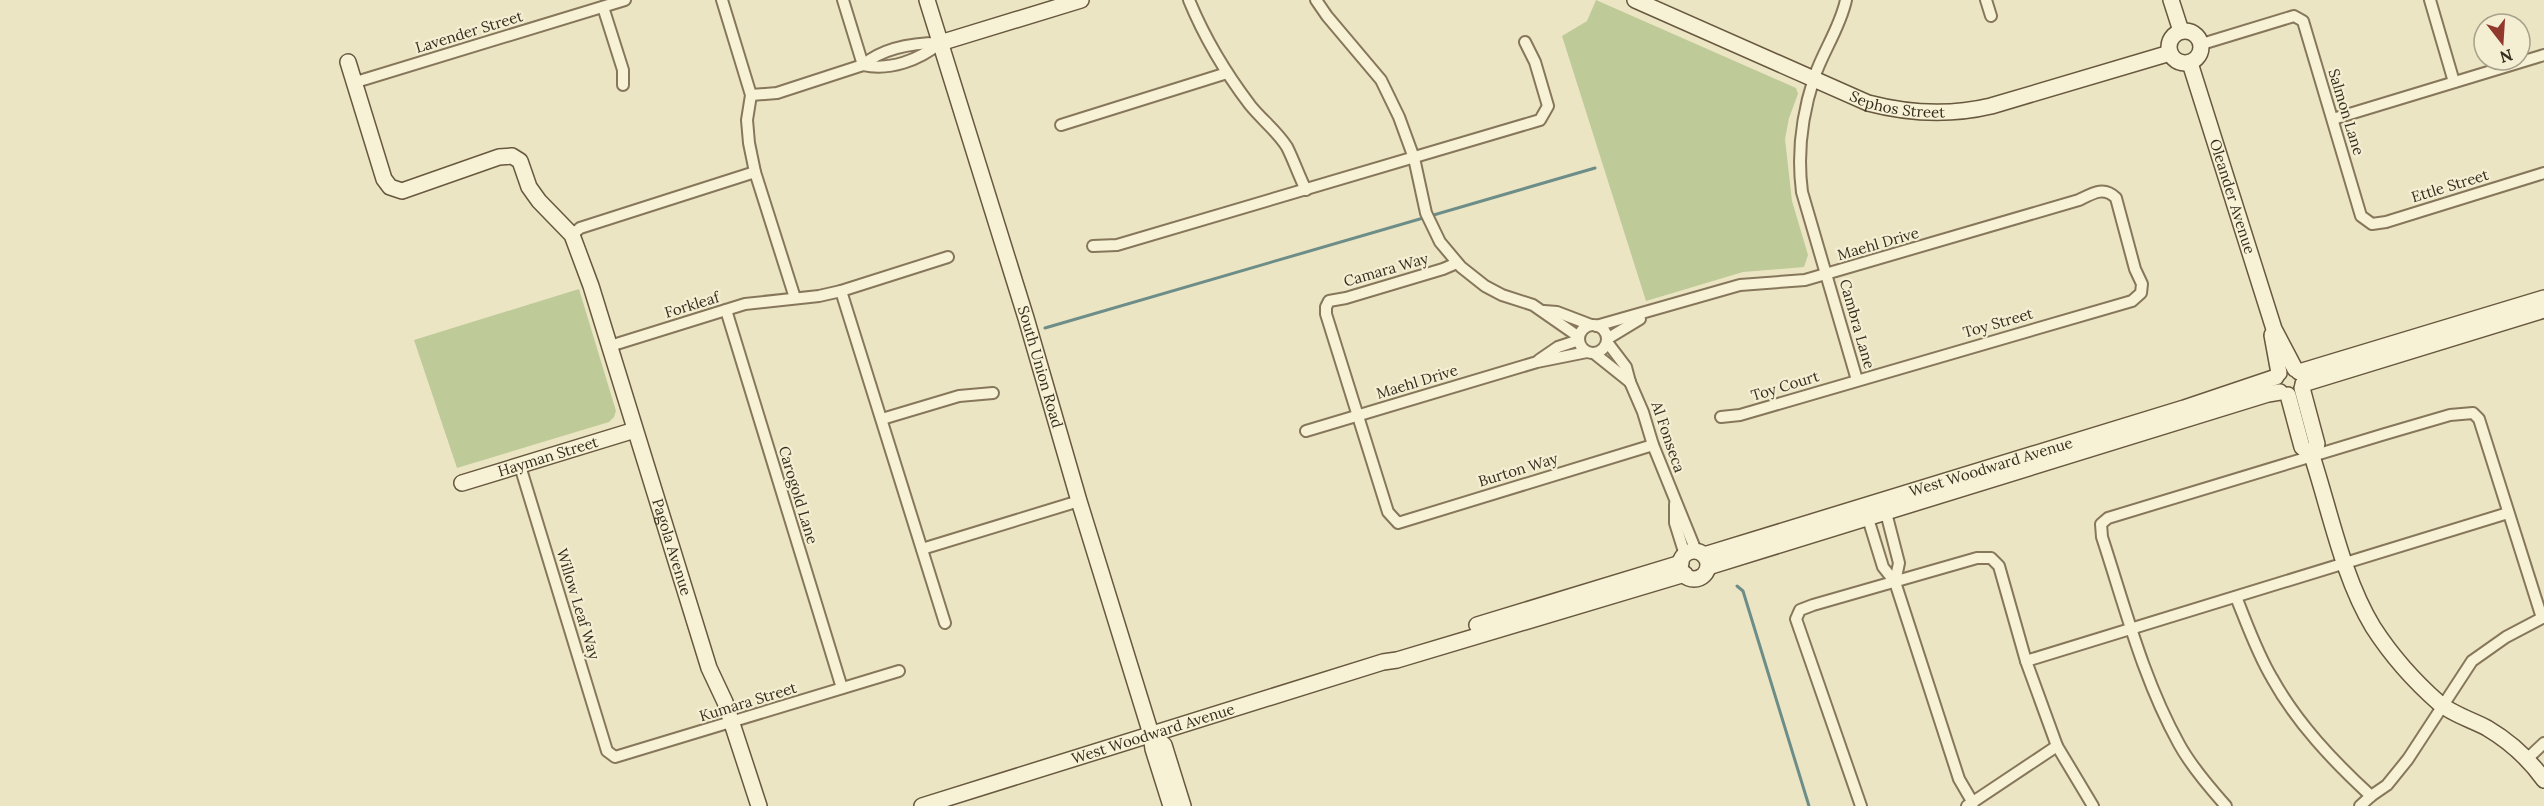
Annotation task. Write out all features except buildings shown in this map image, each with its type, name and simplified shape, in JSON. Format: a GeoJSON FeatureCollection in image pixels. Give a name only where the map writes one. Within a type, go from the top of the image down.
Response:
{"type":"FeatureCollection","features":[{"type":"Feature","properties":{"kind":"street","name":"Lavender Street"},"geometry":{"type":"LineString","coordinates":[[356,82],[626,0]]}},
{"type":"Feature","properties":{"kind":"street"},"geometry":{"type":"LineString","coordinates":[[722,0],[751,95],[747,120],[749,143],[756,172],[795,297]]}},
{"type":"Feature","properties":{"kind":"street"},"geometry":{"type":"LineString","coordinates":[[843,0],[863,65]]}},
{"type":"Feature","properties":{"kind":"street","name":"South Union Road"},"geometry":{"type":"LineString","coordinates":[[927,0],[1026,318],[1171,806]]}},
{"type":"Feature","properties":{"kind":"street"},"geometry":{"type":"LineString","coordinates":[[751,95],[777,93],[863,65],[874,56],[885,52],[916,43],[940,43],[1081,0]]}},
{"type":"Feature","properties":{"kind":"street"},"geometry":{"type":"LineString","coordinates":[[1189,0],[1200,28],[1227,73],[1287,148],[1306,190]]}},
{"type":"Feature","properties":{"kind":"street"},"geometry":{"type":"LineString","coordinates":[[1317,0],[1327,16],[1381,80],[1399,117],[1414,158],[1426,213],[1440,242],[1457,263],[1485,286],[1502,295],[1533,304],[1544,310],[1579,339]]}},
{"type":"Feature","properties":{"kind":"street","name":"Sephos Street"},"geometry":{"type":"LineString","coordinates":[[1635,0],[1814,77],[1868,103],[1897,110],[1945,113],[1991,106],[2170,53]]}},
{"type":"Feature","properties":{"kind":"street","name":"Cambra Lane"},"geometry":{"type":"LineString","coordinates":[[1846,0],[1837,28],[1814,77],[1802,129],[1799,170],[1802,192],[1857,380]]}},
{"type":"Feature","properties":{"kind":"street"},"geometry":{"type":"LineString","coordinates":[[1986,0],[1991,16]]}},
{"type":"Feature","properties":{"kind":"street"},"geometry":{"type":"LineString","coordinates":[[2171,0],[2181,31]]}},
{"type":"Feature","properties":{"kind":"street"},"geometry":{"type":"LineString","coordinates":[[2430,0],[2454,82]]}},
{"type":"Feature","properties":{"kind":"street"},"geometry":{"type":"LineString","coordinates":[[603,7],[623,70],[623,85]]}},
{"type":"Feature","properties":{"kind":"street","name":"Salmon Lane"},"geometry":{"type":"LineString","coordinates":[[2202,44],[2294,16],[2303,21],[2361,216],[2366,221]]}},
{"type":"Feature","properties":{"kind":"street"},"geometry":{"type":"LineString","coordinates":[[2181,31],[2196,34],[2202,44],[2198,58],[2190,63],[2179,63],[2170,53],[2171,39],[2181,31]]}},
{"type":"Feature","properties":{"kind":"street"},"geometry":{"type":"LineString","coordinates":[[1093,246],[1117,245],[1540,120],[1548,106],[1535,62],[1525,42]]}},
{"type":"Feature","properties":{"kind":"street"},"geometry":{"type":"LineString","coordinates":[[2333,119],[2544,55]]}},
{"type":"Feature","properties":{"kind":"street"},"geometry":{"type":"LineString","coordinates":[[348,62],[384,179],[390,187],[402,191],[499,157],[512,156],[520,161],[529,187],[539,201],[572,235],[580,228],[756,172]]}},
{"type":"Feature","properties":{"kind":"street","name":"Oleander Avenue"},"geometry":{"type":"LineString","coordinates":[[2190,63],[2274,329],[2300,378],[2317,444],[2312,456],[2302,447],[2281,384],[2271,338],[2274,329]]}},
{"type":"Feature","properties":{"kind":"street"},"geometry":{"type":"LineString","coordinates":[[1061,125],[1227,73]]}},
{"type":"Feature","properties":{"kind":"street","name":"Ettle Street"},"geometry":{"type":"LineString","coordinates":[[2366,221],[2378,224],[2386,222],[2544,173]]}},
{"type":"Feature","properties":{"kind":"street","name":"Maehl Drive"},"geometry":{"type":"LineString","coordinates":[[1594,326],[1740,285],[1794,282],[1827,274],[2079,200],[2096,191],[2108,192],[2119,203],[2120,215],[2142,290]]}},
{"type":"Feature","properties":{"kind":"street","name":"Pagola Avenue"},"geometry":{"type":"LineString","coordinates":[[572,235],[610,346],[709,668],[733,723],[759,806]]}},
{"type":"Feature","properties":{"kind":"street","name":"Forkleaf"},"geometry":{"type":"LineString","coordinates":[[610,346],[745,304],[819,296],[841,291],[948,256]]}},
{"type":"Feature","properties":{"kind":"street","name":"Camara Way"},"geometry":{"type":"LineString","coordinates":[[1357,415],[1326,307],[1329,301],[1457,263]]}},
{"type":"Feature","properties":{"kind":"street","name":"Toy Street"},"geometry":{"type":"LineString","coordinates":[[1857,380],[2132,301],[2142,290]]}},
{"type":"Feature","properties":{"kind":"street"},"geometry":{"type":"LineString","coordinates":[[841,291],[945,623]]}},
{"type":"Feature","properties":{"kind":"street"},"geometry":{"type":"LineString","coordinates":[[2300,378],[2544,298]]}},
{"type":"Feature","properties":{"kind":"street","name":"Carogold Lane"},"geometry":{"type":"LineString","coordinates":[[726,310],[842,688]]}},
{"type":"Feature","properties":{"kind":"street"},"geometry":{"type":"LineString","coordinates":[[1544,310],[1557,312],[1594,326],[1604,330],[1607,340],[1604,349],[1591,353],[1581,347],[1579,339],[1583,329],[1594,326]]}},
{"type":"Feature","properties":{"kind":"street"},"geometry":{"type":"LineString","coordinates":[[2300,378],[2296,394],[2281,384],[2286,369],[2300,378],[2544,310]]}},
{"type":"Feature","properties":{"kind":"street","name":"Maehl Drive"},"geometry":{"type":"LineString","coordinates":[[1607,340],[1653,311]]}},
{"type":"Feature","properties":{"kind":"street"},"geometry":{"type":"LineString","coordinates":[[1558,347],[1563,337],[1564,327]]}},
{"type":"Feature","properties":{"kind":"street","name":"Maehl Drive"},"geometry":{"type":"LineString","coordinates":[[1537,362],[1558,347],[1579,339]]}},
{"type":"Feature","properties":{"kind":"street","name":"Al Fonseca"},"geometry":{"type":"LineString","coordinates":[[1607,340],[1626,367],[1675,504],[1685,520],[1693,561]]}},
{"type":"Feature","properties":{"kind":"street","name":"Maehl Drive"},"geometry":{"type":"LineString","coordinates":[[1306,431],[1537,362],[1591,353]]}},
{"type":"Feature","properties":{"kind":"street","name":"Al Fonseca"},"geometry":{"type":"LineString","coordinates":[[1591,353],[1630,382]]}},
{"type":"Feature","properties":{"kind":"street","name":"Toy Court"},"geometry":{"type":"LineString","coordinates":[[1721,417],[1740,416],[1857,380]]}},
{"type":"Feature","properties":{"kind":"street","name":"West Woodward Avenue"},"geometry":{"type":"LineString","coordinates":[[922,806],[1383,662],[1397,660],[1693,561],[2268,394],[2281,384]]}},
{"type":"Feature","properties":{"kind":"street"},"geometry":{"type":"LineString","coordinates":[[882,419],[959,396],[993,393]]}},
{"type":"Feature","properties":{"kind":"street"},"geometry":{"type":"LineString","coordinates":[[2226,806],[2179,745],[2152,686],[2130,629],[2102,537],[2101,524],[2108,518],[2312,456],[2450,415],[2473,413],[2479,419],[2543,617],[2505,637],[2472,661],[2408,759],[2387,785],[2360,806]]}},
{"type":"Feature","properties":{"kind":"street","name":"Burton Way"},"geometry":{"type":"LineString","coordinates":[[1357,415],[1388,512],[1398,523],[1653,445]]}},
{"type":"Feature","properties":{"kind":"street","name":"Hayman Street"},"geometry":{"type":"LineString","coordinates":[[462,483],[635,430]]}},
{"type":"Feature","properties":{"kind":"street"},"geometry":{"type":"LineString","coordinates":[[2312,456],[2346,563],[2373,627],[2393,655],[2422,688],[2442,705],[2498,735],[2527,759],[2544,780]]}},
{"type":"Feature","properties":{"kind":"street","name":"Willow Leaf Way"},"geometry":{"type":"LineString","coordinates":[[520,466],[607,751]]}},
{"type":"Feature","properties":{"kind":"street"},"geometry":{"type":"LineString","coordinates":[[922,549],[1079,501]]}},
{"type":"Feature","properties":{"kind":"street"},"geometry":{"type":"LineString","coordinates":[[1884,506],[1899,563],[1895,582]]}},
{"type":"Feature","properties":{"kind":"street"},"geometry":{"type":"LineString","coordinates":[[1866,512],[1883,567],[1895,582],[1959,779],[1970,804],[2057,746]]}},
{"type":"Feature","properties":{"kind":"street"},"geometry":{"type":"LineString","coordinates":[[2026,661],[2508,513]]}},
{"type":"Feature","properties":{"kind":"street"},"geometry":{"type":"LineString","coordinates":[[1860,806],[1796,619],[1800,610],[1977,558],[1992,558],[1999,566],[2026,661],[2057,746],[2092,806]]}},
{"type":"Feature","properties":{"kind":"street"},"geometry":{"type":"LineString","coordinates":[[2236,597],[2272,679],[2306,729],[2339,767],[2370,796]]}},
{"type":"Feature","properties":{"kind":"street","name":"Kumara Street"},"geometry":{"type":"LineString","coordinates":[[607,751],[615,757],[626,755],[898,671]]}},
{"type":"Feature","properties":{"kind":"street","name":"South Union Road"},"geometry":{"type":"LineString","coordinates":[[1151,734],[1164,745],[1183,806]]}},
{"type":"Feature","properties":{"kind":"street"},"geometry":{"type":"LineString","coordinates":[[2527,759],[2544,743]]}},
{"type":"Feature","properties":{"kind":"green space"},"geometry":{"type":"Polygon","coordinates":[[[1596,0],[1796,88],[1798,94],[1789,118],[1785,139],[1792,201],[1808,255],[1804,267],[1743,272],[1646,301],[1562,36],[1587,21],[1596,0]]]}},
{"type":"Feature","properties":{"kind":"green space"},"geometry":{"type":"Polygon","coordinates":[[[579,289],[616,411],[614,417],[609,422],[457,468],[414,340],[579,289]]]}},
{"type":"Feature","properties":{"kind":"waterway"},"geometry":{"type":"LineString","coordinates":[[1045,328],[1595,168]]}},
{"type":"Feature","properties":{"kind":"waterway"},"geometry":{"type":"LineString","coordinates":[[1737,586],[1743,591],[1809,806]]}}]}
